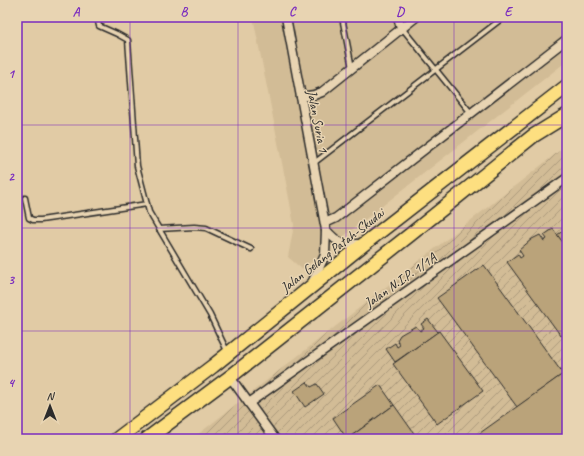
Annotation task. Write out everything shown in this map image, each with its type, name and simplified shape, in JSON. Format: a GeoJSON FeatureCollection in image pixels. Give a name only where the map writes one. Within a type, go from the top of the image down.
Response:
{"type":"FeatureCollection","features":[{"type":"Feature","properties":{"kind":"main road","name":"Jalan Gelang Patah-Skudai"},"geometry":{"type":"LineString","coordinates":[[121,438],[364,244],[567,86]]}},
{"type":"Feature","properties":{"kind":"main road"},"geometry":{"type":"LineString","coordinates":[[147,439],[411,234],[533,136],[567,115]]}},
{"type":"Feature","properties":{"kind":"main road"},"geometry":{"type":"LineString","coordinates":[[157,439],[163,427]]}},
{"type":"Feature","properties":{"kind":"street","name":"Jalan Suria 1"},"geometry":{"type":"LineString","coordinates":[[286,17],[300,98],[326,226],[325,255],[311,286]]}},
{"type":"Feature","properties":{"kind":"street"},"geometry":{"type":"LineString","coordinates":[[398,17],[401,28]]}},
{"type":"Feature","properties":{"kind":"street"},"geometry":{"type":"LineString","coordinates":[[300,98],[322,92],[416,17]]}},
{"type":"Feature","properties":{"kind":"street"},"geometry":{"type":"LineString","coordinates":[[364,244],[345,244],[334,238],[326,226],[567,38]]}},
{"type":"Feature","properties":{"kind":"street","name":"Jalan N.I.P. 1/1A"},"geometry":{"type":"LineString","coordinates":[[249,404],[567,178]]}},
{"type":"Feature","properties":{"kind":"street"},"geometry":{"type":"LineString","coordinates":[[230,376],[275,439]]}},
{"type":"Feature","properties":{"kind":"lane"},"geometry":{"type":"LineString","coordinates":[[97,17],[99,26],[128,40],[137,166],[149,212],[210,315],[228,354]]}},
{"type":"Feature","properties":{"kind":"lane"},"geometry":{"type":"LineString","coordinates":[[342,17],[352,68]]}},
{"type":"Feature","properties":{"kind":"lane"},"geometry":{"type":"LineString","coordinates":[[313,163],[504,17]]}},
{"type":"Feature","properties":{"kind":"lane"},"geometry":{"type":"LineString","coordinates":[[401,28],[471,113]]}},
{"type":"Feature","properties":{"kind":"lane"},"geometry":{"type":"LineString","coordinates":[[25,198],[29,218],[33,220],[147,204]]}},
{"type":"Feature","properties":{"kind":"lane"},"geometry":{"type":"LineString","coordinates":[[159,229],[194,227],[206,228],[251,249]]}},
{"type":"Feature","properties":{"kind":"shaded area"},"geometry":{"type":"Polygon","coordinates":[[[253,17],[567,17],[567,61],[302,269],[288,257],[294,225],[253,17]]]}},
{"type":"Feature","properties":{"kind":"shaded area"},"geometry":{"type":"Polygon","coordinates":[[[567,145],[567,439],[192,439],[567,145]]]}},
{"type":"Feature","properties":{"kind":"building"},"geometry":{"type":"Polygon","coordinates":[[[567,228],[567,248],[557,235],[567,228]]]}},
{"type":"Feature","properties":{"kind":"building"},"geometry":{"type":"Polygon","coordinates":[[[553,229],[567,248],[567,331],[561,336],[507,262],[518,254],[520,258],[523,256],[519,250],[532,239],[540,235],[544,241],[547,239],[544,235],[553,229]]]}},
{"type":"Feature","properties":{"kind":"building"},"geometry":{"type":"Polygon","coordinates":[[[484,265],[563,374],[517,407],[437,298],[484,265]]]}},
{"type":"Feature","properties":{"kind":"building"},"geometry":{"type":"Polygon","coordinates":[[[428,319],[438,332],[395,362],[386,349],[395,343],[397,347],[400,345],[397,340],[400,335],[416,326],[420,331],[424,328],[421,324],[428,319]]]}},
{"type":"Feature","properties":{"kind":"building"},"geometry":{"type":"Polygon","coordinates":[[[439,331],[483,391],[437,424],[393,364],[439,331]]]}},
{"type":"Feature","properties":{"kind":"building"},"geometry":{"type":"Polygon","coordinates":[[[567,371],[567,439],[485,439],[480,433],[567,371]]]}},
{"type":"Feature","properties":{"kind":"building"},"geometry":{"type":"Polygon","coordinates":[[[307,382],[311,387],[317,384],[324,394],[305,407],[294,391],[307,382]]]}},
{"type":"Feature","properties":{"kind":"building"},"geometry":{"type":"Polygon","coordinates":[[[380,385],[394,405],[347,439],[333,418],[380,385]]]}},
{"type":"Feature","properties":{"kind":"building"},"geometry":{"type":"Polygon","coordinates":[[[394,405],[418,439],[347,439],[394,405]]]}},
{"type":"Feature","properties":{"kind":"building"},"geometry":{"type":"Polygon","coordinates":[[[480,433],[485,439],[472,439],[480,433]]]}}]}
